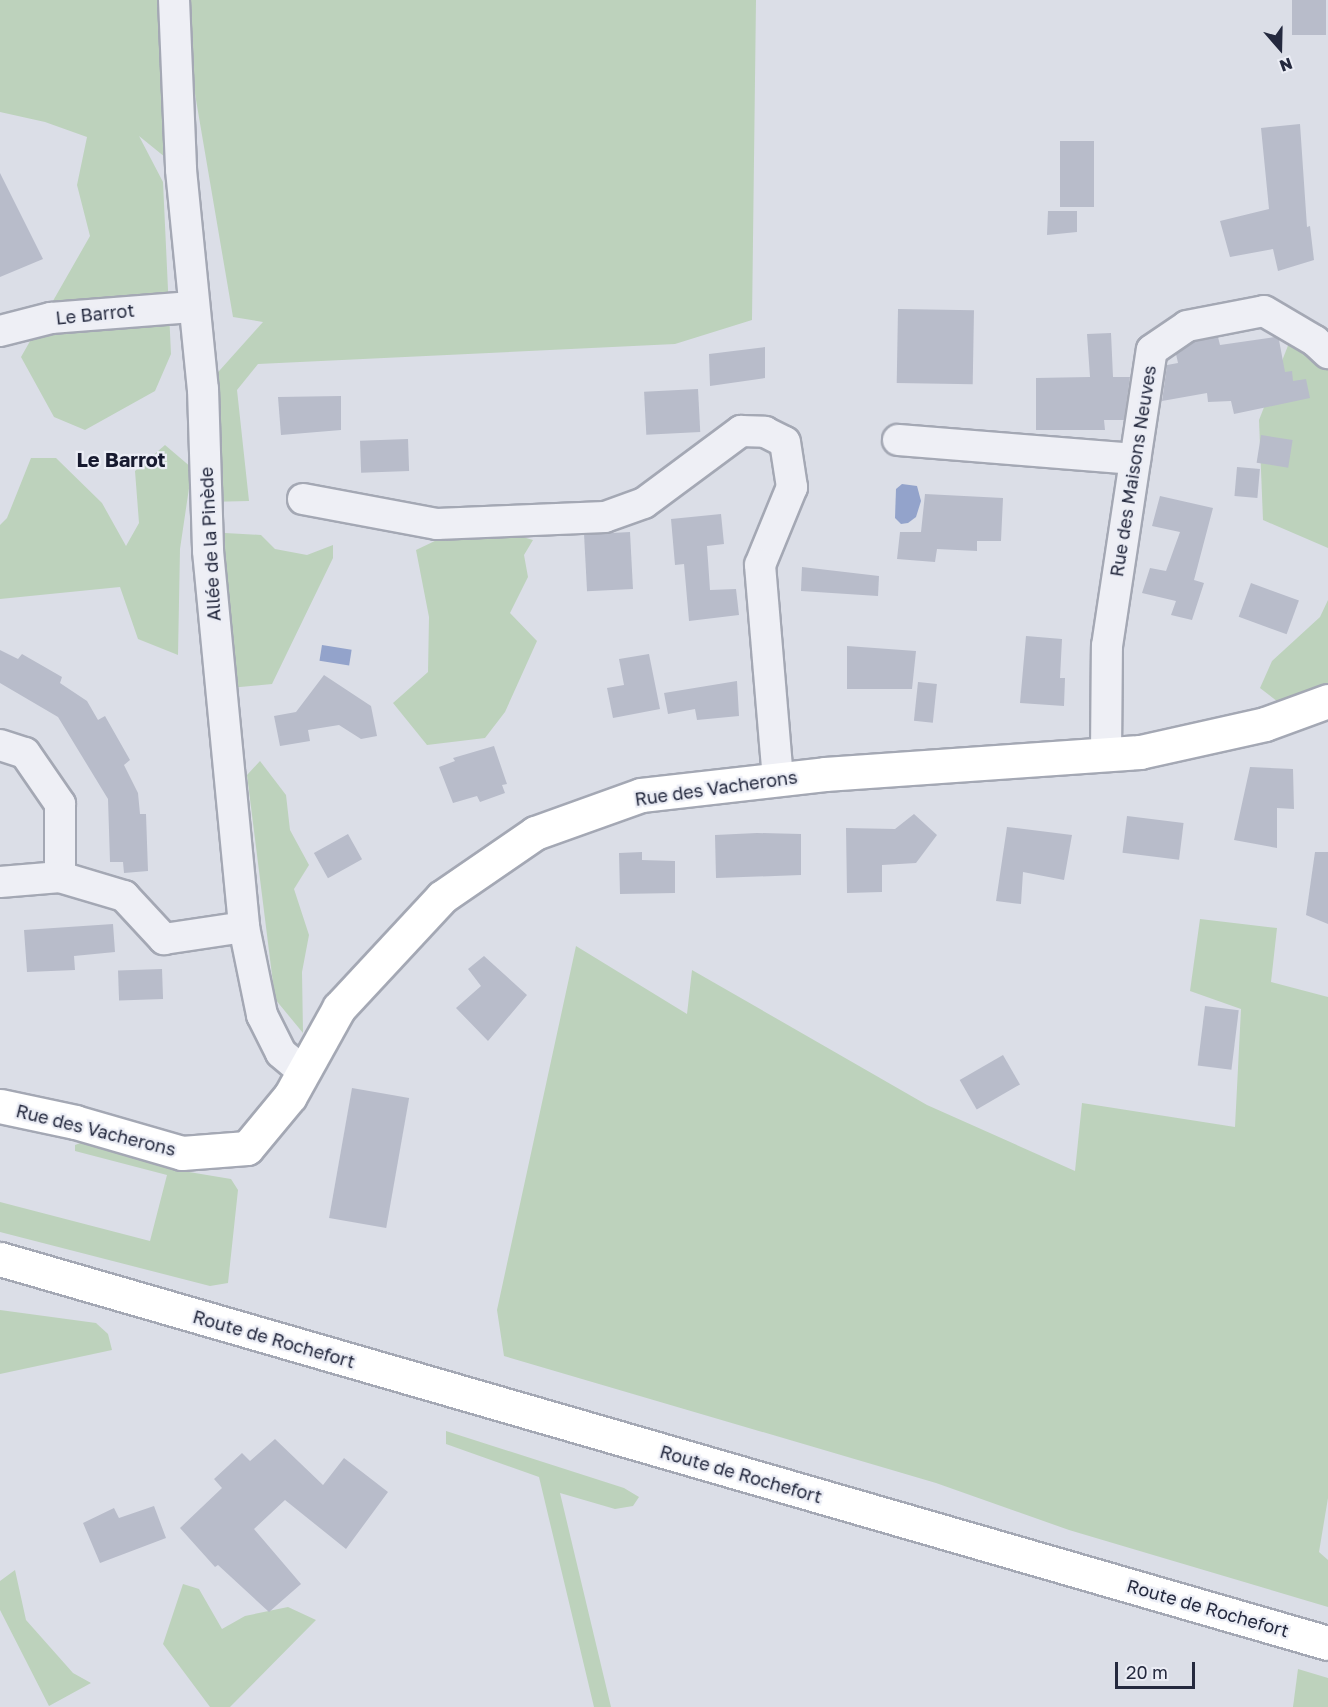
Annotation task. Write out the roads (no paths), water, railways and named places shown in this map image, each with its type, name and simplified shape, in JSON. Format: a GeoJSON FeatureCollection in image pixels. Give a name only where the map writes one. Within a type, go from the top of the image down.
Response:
{"type":"FeatureCollection","features":[{"type":"Feature","properties":{"kind":"main road","name":"Rue des Vacherons"},"geometry":{"type":"LineString","coordinates":[[0,1106],[75,1122],[182,1153],[247,1148],[290,1096],[339,1008],[442,897],[535,833],[641,795],[778,778],[1140,752],[1265,724],[1328,701]]}},
{"type":"Feature","properties":{"kind":"main road","name":"Route de Rochefort"},"geometry":{"type":"LineString","coordinates":[[0,1259],[1328,1643]]}},
{"type":"Feature","properties":{"kind":"main road","name":"Route de Rochefort"},"geometry":{"type":"LineString","coordinates":[[0,1283],[154,1305]]}},
{"type":"Feature","properties":{"kind":"street","name":"Allée de la Pinède"},"geometry":{"type":"LineString","coordinates":[[174,0],[192,307],[203,388],[209,563],[244,927],[262,1015],[281,1053],[304,1072]]}},
{"type":"Feature","properties":{"kind":"street","name":"Le Barrot"},"geometry":{"type":"LineString","coordinates":[[0,331],[51,318],[192,307]]}},
{"type":"Feature","properties":{"kind":"street","name":"Rue des Maisons Neuves"},"geometry":{"type":"LineString","coordinates":[[1106,754],[1107,646],[1152,350],[1187,326],[1264,311],[1315,341],[1328,354]]}},
{"type":"Feature","properties":{"kind":"street"},"geometry":{"type":"LineString","coordinates":[[303,499],[437,524],[605,517],[645,503],[741,431],[765,432],[785,442],[792,487],[760,565],[778,778]]}},
{"type":"Feature","properties":{"kind":"street"},"geometry":{"type":"LineString","coordinates":[[898,440],[1134,459]]}},
{"type":"Feature","properties":{"kind":"street"},"geometry":{"type":"LineString","coordinates":[[0,745],[25,753],[60,804],[60,877]]}},
{"type":"Feature","properties":{"kind":"street"},"geometry":{"type":"LineString","coordinates":[[0,882],[60,877],[124,896],[164,939],[244,927]]}},
{"type":"Feature","properties":{"kind":"water"},"geometry":{"type":"Polygon","coordinates":[[[902,484],[917,486],[921,501],[916,517],[908,523],[901,524],[895,518],[896,489],[902,484]]]}},
{"type":"Feature","properties":{"kind":"water"},"geometry":{"type":"Polygon","coordinates":[[[322,645],[352,650],[349,665],[319,661],[322,645]]]}},
{"type":"Feature","properties":{"kind":"district","name":"Le Barrot"},"geometry":{"type":"Point","coordinates":[121,459]}}]}
